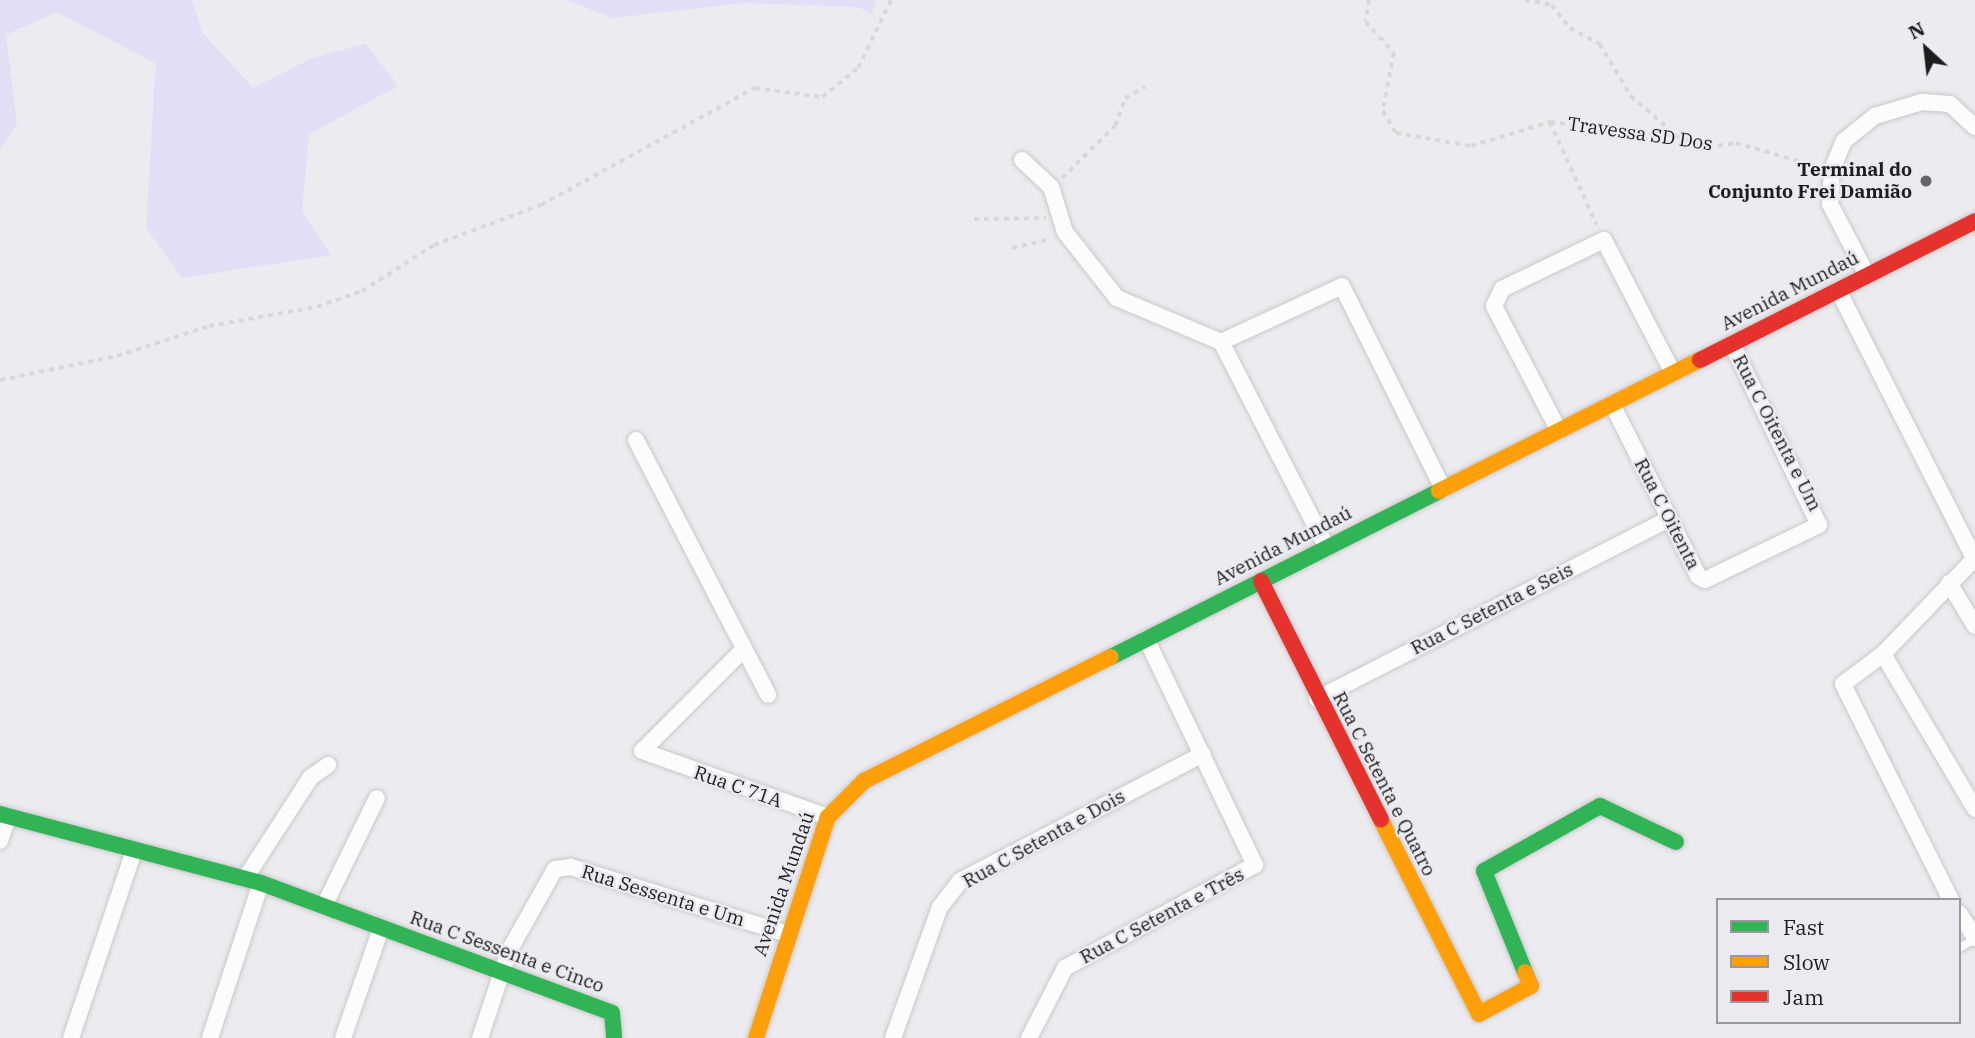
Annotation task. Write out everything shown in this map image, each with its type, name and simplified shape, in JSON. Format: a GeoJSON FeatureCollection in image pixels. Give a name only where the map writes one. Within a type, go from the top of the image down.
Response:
{"type":"FeatureCollection","features":[{"type":"Feature","properties":{"kind":"street"},"geometry":{"type":"LineString","coordinates":[[1867,275],[1830,204],[1832,170],[1844,142],[1875,116],[1922,102],[1950,104],[1975,127]]}},
{"type":"Feature","properties":{"kind":"street"},"geometry":{"type":"LineString","coordinates":[[1023,160],[1051,187],[1065,232],[1117,298],[1221,342],[1326,548]]}},
{"type":"Feature","properties":{"kind":"street","name":"Avenida Mundaú"},"geometry":{"type":"LineString","coordinates":[[756,1038],[787,934],[828,817],[864,781],[1975,221]]}},
{"type":"Feature","properties":{"kind":"street"},"geometry":{"type":"LineString","coordinates":[[1559,431],[1494,306],[1495,294],[1604,240],[1673,373]]}},
{"type":"Feature","properties":{"kind":"street"},"geometry":{"type":"LineString","coordinates":[[1221,342],[1342,286],[1443,489]]}},
{"type":"Feature","properties":{"kind":"street"},"geometry":{"type":"LineString","coordinates":[[1838,290],[1975,558],[1883,654],[1850,673],[1844,690],[1950,898]]}},
{"type":"Feature","properties":{"kind":"street","name":"Rua C Oitenta e Um"},"geometry":{"type":"LineString","coordinates":[[1732,344],[1821,522]]}},
{"type":"Feature","properties":{"kind":"street","name":"Rua C Oitenta"},"geometry":{"type":"LineString","coordinates":[[1612,404],[1668,519],[1706,580],[1821,522]]}},
{"type":"Feature","properties":{"kind":"street"},"geometry":{"type":"LineString","coordinates":[[636,440],[768,695]]}},
{"type":"Feature","properties":{"kind":"street","name":"Rua C Setenta e Seis"},"geometry":{"type":"LineString","coordinates":[[1317,699],[1668,519]]}},
{"type":"Feature","properties":{"kind":"street","name":"Rua C Setenta e Quatro"},"geometry":{"type":"LineString","coordinates":[[1261,581],[1317,699],[1479,1014],[1531,986],[1484,871],[1600,806],[1676,842]]}},
{"type":"Feature","properties":{"kind":"street"},"geometry":{"type":"LineString","coordinates":[[1949,583],[1975,626]]}},
{"type":"Feature","properties":{"kind":"street","name":"Rua C Setenta e Três"},"geometry":{"type":"LineString","coordinates":[[1029,1038],[1065,968],[1255,865],[1146,639]]}},
{"type":"Feature","properties":{"kind":"street","name":"Rua C 71A"},"geometry":{"type":"LineString","coordinates":[[744,649],[646,741],[642,751],[648,757],[828,817]]}},
{"type":"Feature","properties":{"kind":"street"},"geometry":{"type":"LineString","coordinates":[[1883,654],[1975,809]]}},
{"type":"Feature","properties":{"kind":"street","name":"Rua C Setenta e Dois"},"geometry":{"type":"LineString","coordinates":[[894,1038],[940,907],[960,881],[1203,754]]}},
{"type":"Feature","properties":{"kind":"street"},"geometry":{"type":"LineString","coordinates":[[210,1038],[253,880],[311,777],[328,765]]}},
{"type":"Feature","properties":{"kind":"street"},"geometry":{"type":"LineString","coordinates":[[324,906],[377,798]]}},
{"type":"Feature","properties":{"kind":"street"},"geometry":{"type":"LineString","coordinates":[[0,841],[4,815]]}},
{"type":"Feature","properties":{"kind":"street","name":"Rua C Sessenta e Cinco"},"geometry":{"type":"LineString","coordinates":[[4,815],[133,854],[253,880],[617,1018],[614,1038]]}},
{"type":"Feature","properties":{"kind":"street"},"geometry":{"type":"LineString","coordinates":[[71,1038],[133,854]]}},
{"type":"Feature","properties":{"kind":"street","name":"Rua Sessenta e Um"},"geometry":{"type":"LineString","coordinates":[[480,1038],[501,972],[555,869],[571,867],[787,934]]}},
{"type":"Feature","properties":{"kind":"street"},"geometry":{"type":"LineString","coordinates":[[1961,915],[1975,939]]}},
{"type":"Feature","properties":{"kind":"street","name":"Rua C Sessenta e Cinco"},"geometry":{"type":"LineString","coordinates":[[343,1038],[381,928]]}},
{"type":"Feature","properties":{"kind":"path"},"geometry":{"type":"LineString","coordinates":[[0,380],[117,356],[209,326],[317,307],[362,291],[434,245],[541,205],[755,88],[822,96],[858,68],[891,0]]}},
{"type":"Feature","properties":{"kind":"path","name":"Travessa SD Dos"},"geometry":{"type":"LineString","coordinates":[[1370,0],[1366,22],[1394,53],[1383,111],[1395,133],[1471,146],[1550,122],[1677,136],[1708,147],[1736,143],[1832,170]]}},
{"type":"Feature","properties":{"kind":"path"},"geometry":{"type":"LineString","coordinates":[[1525,0],[1552,5],[1570,28],[1600,44],[1631,96],[1677,136]]}},
{"type":"Feature","properties":{"kind":"path"},"geometry":{"type":"LineString","coordinates":[[1051,187],[1115,126],[1125,98],[1145,87]]}},
{"type":"Feature","properties":{"kind":"path"},"geometry":{"type":"LineString","coordinates":[[1550,122],[1604,240]]}},
{"type":"Feature","properties":{"kind":"path"},"geometry":{"type":"LineString","coordinates":[[974,219],[1027,223],[1058,215]]}},
{"type":"Feature","properties":{"kind":"path"},"geometry":{"type":"LineString","coordinates":[[1012,248],[1065,232]]}},
{"type":"Feature","properties":{"kind":"shaded area"},"geometry":{"type":"Polygon","coordinates":[[[0,0],[192,0],[202,32],[253,88],[312,58],[366,44],[398,86],[309,134],[302,212],[331,255],[182,278],[146,228],[156,63],[56,12],[6,35],[17,123],[0,150],[0,0]]]}},
{"type":"Feature","properties":{"kind":"shaded area"},"geometry":{"type":"Polygon","coordinates":[[[566,0],[876,0],[872,14],[858,7],[744,3],[613,18],[566,0]]]}},
{"type":"Feature","properties":{"kind":"traffic: fast"},"geometry":{"type":"LineString","coordinates":[[1111,657],[1439,491]]}},
{"type":"Feature","properties":{"kind":"traffic: fast"},"geometry":{"type":"LineString","coordinates":[[1525,972],[1484,871],[1600,806],[1676,842]]}},
{"type":"Feature","properties":{"kind":"traffic: fast"},"geometry":{"type":"LineString","coordinates":[[0,814],[261,883],[612,1013],[614,1038]]}},
{"type":"Feature","properties":{"kind":"traffic: slow"},"geometry":{"type":"LineString","coordinates":[[1439,491],[1700,360]]}},
{"type":"Feature","properties":{"kind":"traffic: slow"},"geometry":{"type":"LineString","coordinates":[[756,1038],[828,817],[864,781],[1111,657]]}},
{"type":"Feature","properties":{"kind":"traffic: slow"},"geometry":{"type":"LineString","coordinates":[[1381,820],[1479,1014],[1531,986],[1525,972]]}},
{"type":"Feature","properties":{"kind":"traffic: jam"},"geometry":{"type":"LineString","coordinates":[[1700,360],[1975,221]]}},
{"type":"Feature","properties":{"kind":"traffic: jam"},"geometry":{"type":"LineString","coordinates":[[1261,581],[1381,820]]}},
{"type":"Feature","properties":{"kind":"place","name":"Terminal do Conjunto Frei Damião"},"geometry":{"type":"Point","coordinates":[1926,181]}}]}
